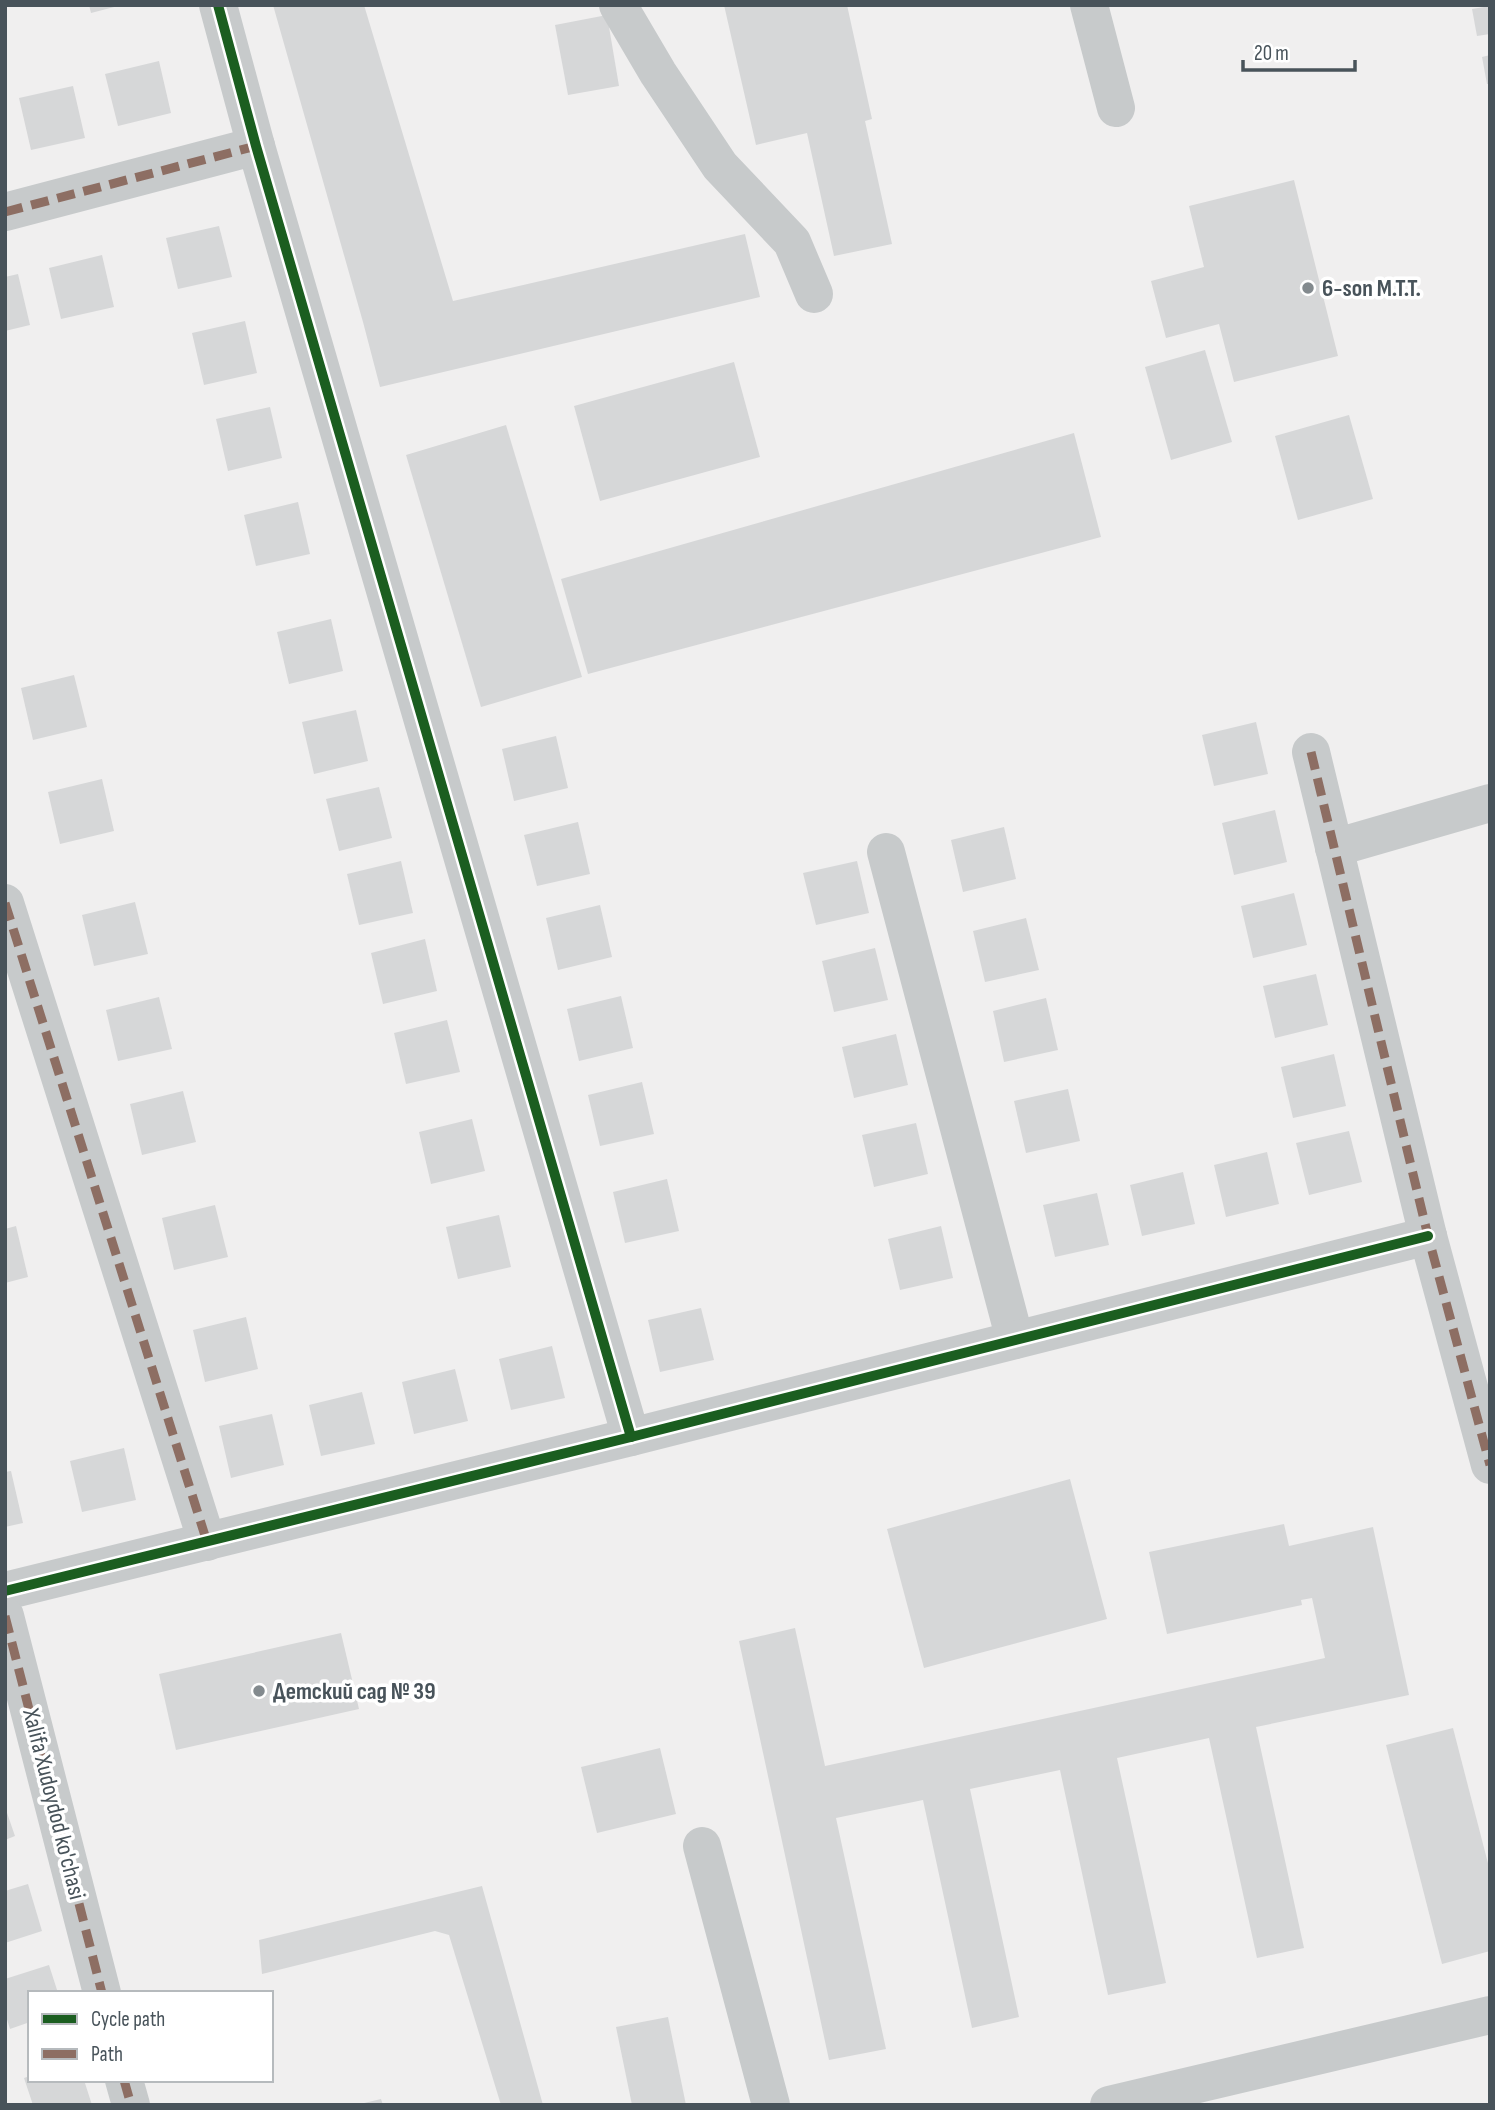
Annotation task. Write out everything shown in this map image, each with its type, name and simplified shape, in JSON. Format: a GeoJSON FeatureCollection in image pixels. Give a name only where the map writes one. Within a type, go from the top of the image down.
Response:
{"type":"FeatureCollection","features":[{"type":"Feature","properties":{"kind":"street"},"geometry":{"type":"LineString","coordinates":[[218,5],[256,146],[631,1437]]}},
{"type":"Feature","properties":{"kind":"street"},"geometry":{"type":"LineString","coordinates":[[618,5],[658,73],[719,166],[792,242],[814,294]]}},
{"type":"Feature","properties":{"kind":"street"},"geometry":{"type":"LineString","coordinates":[[1089,5],[1116,108]]}},
{"type":"Feature","properties":{"kind":"street"},"geometry":{"type":"LineString","coordinates":[[5,212],[256,146]]}},
{"type":"Feature","properties":{"kind":"street"},"geometry":{"type":"LineString","coordinates":[[1311,752],[1428,1236],[1490,1465]]}},
{"type":"Feature","properties":{"kind":"street"},"geometry":{"type":"LineString","coordinates":[[1334,848],[1490,803]]}},
{"type":"Feature","properties":{"kind":"street"},"geometry":{"type":"LineString","coordinates":[[886,852],[1015,1340]]}},
{"type":"Feature","properties":{"kind":"street"},"geometry":{"type":"LineString","coordinates":[[5,904],[207,1542]]}},
{"type":"Feature","properties":{"kind":"street"},"geometry":{"type":"LineString","coordinates":[[5,1591],[631,1437],[1428,1236]]}},
{"type":"Feature","properties":{"kind":"street","name":"Xalifa Xudoydod ko'chasi"},"geometry":{"type":"LineString","coordinates":[[5,1616],[101,1991]]}},
{"type":"Feature","properties":{"kind":"street"},"geometry":{"type":"LineString","coordinates":[[702,1846],[771,2105]]}},
{"type":"Feature","properties":{"kind":"street"},"geometry":{"type":"LineString","coordinates":[[1109,2105],[1490,2015]]}},
{"type":"Feature","properties":{"kind":"street"},"geometry":{"type":"LineString","coordinates":[[125,2082],[131,2105]]}},
{"type":"Feature","properties":{"kind":"building"},"geometry":{"type":"Polygon","coordinates":[[[89,5],[118,5],[118,6],[91,13],[89,5]]]}},
{"type":"Feature","properties":{"kind":"building"},"geometry":{"type":"Polygon","coordinates":[[[273,5],[364,5],[453,301],[745,234],[760,297],[380,387],[273,5]]]}},
{"type":"Feature","properties":{"kind":"building"},"geometry":{"type":"Polygon","coordinates":[[[724,5],[847,5],[872,119],[865,121],[892,244],[834,256],[807,133],[756,145],[724,5]]]}},
{"type":"Feature","properties":{"kind":"building"},"geometry":{"type":"Polygon","coordinates":[[[1490,6],[1490,34],[1477,36],[1472,9],[1490,6]]]}},
{"type":"Feature","properties":{"kind":"building"},"geometry":{"type":"Polygon","coordinates":[[[607,15],[619,86],[568,95],[555,25],[607,15]]]}},
{"type":"Feature","properties":{"kind":"building"},"geometry":{"type":"Polygon","coordinates":[[[1490,55],[1490,84],[1487,84],[1482,57],[1490,55]]]}},
{"type":"Feature","properties":{"kind":"building"},"geometry":{"type":"Polygon","coordinates":[[[159,61],[171,113],[118,126],[105,74],[159,61]]]}},
{"type":"Feature","properties":{"kind":"building"},"geometry":{"type":"Polygon","coordinates":[[[73,86],[85,138],[31,150],[19,98],[73,86]]]}},
{"type":"Feature","properties":{"kind":"building"},"geometry":{"type":"Polygon","coordinates":[[[1294,180],[1338,356],[1234,382],[1219,324],[1166,338],[1151,281],[1204,267],[1189,206],[1294,180]]]}},
{"type":"Feature","properties":{"kind":"building"},"geometry":{"type":"Polygon","coordinates":[[[219,226],[232,277],[178,289],[166,238],[219,226]]]}},
{"type":"Feature","properties":{"kind":"building"},"geometry":{"type":"Polygon","coordinates":[[[102,255],[114,307],[61,319],[49,268],[102,255]]]}},
{"type":"Feature","properties":{"kind":"building"},"geometry":{"type":"Polygon","coordinates":[[[18,274],[30,325],[5,331],[5,277],[18,274]]]}},
{"type":"Feature","properties":{"kind":"building"},"geometry":{"type":"Polygon","coordinates":[[[245,321],[257,373],[204,385],[192,333],[245,321]]]}},
{"type":"Feature","properties":{"kind":"building"},"geometry":{"type":"Polygon","coordinates":[[[1205,350],[1232,442],[1171,460],[1145,367],[1205,350]]]}},
{"type":"Feature","properties":{"kind":"building"},"geometry":{"type":"Polygon","coordinates":[[[734,362],[760,457],[600,501],[574,406],[734,362]]]}},
{"type":"Feature","properties":{"kind":"building"},"geometry":{"type":"Polygon","coordinates":[[[270,407],[282,458],[228,471],[216,419],[270,407]]]}},
{"type":"Feature","properties":{"kind":"building"},"geometry":{"type":"Polygon","coordinates":[[[1349,415],[1373,499],[1298,520],[1275,436],[1349,415]]]}},
{"type":"Feature","properties":{"kind":"building"},"geometry":{"type":"Polygon","coordinates":[[[506,425],[582,677],[481,707],[406,455],[506,425]]]}},
{"type":"Feature","properties":{"kind":"building"},"geometry":{"type":"Polygon","coordinates":[[[1074,433],[1101,537],[588,674],[561,579],[1074,433]]]}},
{"type":"Feature","properties":{"kind":"building"},"geometry":{"type":"Polygon","coordinates":[[[298,502],[310,554],[256,566],[244,515],[298,502]]]}},
{"type":"Feature","properties":{"kind":"building"},"geometry":{"type":"Polygon","coordinates":[[[331,619],[343,671],[289,684],[277,632],[331,619]]]}},
{"type":"Feature","properties":{"kind":"building"},"geometry":{"type":"Polygon","coordinates":[[[74,675],[87,727],[33,740],[21,688],[74,675]]]}},
{"type":"Feature","properties":{"kind":"building"},"geometry":{"type":"Polygon","coordinates":[[[356,710],[368,761],[314,774],[302,722],[356,710]]]}},
{"type":"Feature","properties":{"kind":"building"},"geometry":{"type":"Polygon","coordinates":[[[1256,722],[1268,774],[1214,786],[1202,735],[1256,722]]]}},
{"type":"Feature","properties":{"kind":"building"},"geometry":{"type":"Polygon","coordinates":[[[556,736],[568,788],[514,801],[502,749],[556,736]]]}},
{"type":"Feature","properties":{"kind":"building"},"geometry":{"type":"Polygon","coordinates":[[[102,779],[114,831],[60,844],[48,792],[102,779]]]}},
{"type":"Feature","properties":{"kind":"building"},"geometry":{"type":"Polygon","coordinates":[[[379,787],[392,838],[339,851],[326,799],[379,787]]]}},
{"type":"Feature","properties":{"kind":"building"},"geometry":{"type":"Polygon","coordinates":[[[1275,810],[1287,862],[1234,875],[1222,823],[1275,810]]]}},
{"type":"Feature","properties":{"kind":"building"},"geometry":{"type":"Polygon","coordinates":[[[578,822],[590,874],[537,886],[524,835],[578,822]]]}},
{"type":"Feature","properties":{"kind":"building"},"geometry":{"type":"Polygon","coordinates":[[[1004,827],[1016,879],[963,892],[951,840],[1004,827]]]}},
{"type":"Feature","properties":{"kind":"building"},"geometry":{"type":"Polygon","coordinates":[[[401,861],[413,913],[359,925],[347,874],[401,861]]]}},
{"type":"Feature","properties":{"kind":"building"},"geometry":{"type":"Polygon","coordinates":[[[857,861],[869,913],[816,925],[803,873],[857,861]]]}},
{"type":"Feature","properties":{"kind":"building"},"geometry":{"type":"Polygon","coordinates":[[[1294,893],[1307,945],[1253,958],[1241,906],[1294,893]]]}},
{"type":"Feature","properties":{"kind":"building"},"geometry":{"type":"Polygon","coordinates":[[[135,902],[148,954],[94,966],[82,915],[135,902]]]}},
{"type":"Feature","properties":{"kind":"building"},"geometry":{"type":"Polygon","coordinates":[[[600,905],[612,957],[558,970],[546,918],[600,905]]]}},
{"type":"Feature","properties":{"kind":"building"},"geometry":{"type":"Polygon","coordinates":[[[1026,918],[1039,970],[985,982],[973,931],[1026,918]]]}},
{"type":"Feature","properties":{"kind":"building"},"geometry":{"type":"Polygon","coordinates":[[[425,939],[437,991],[383,1004],[371,953],[425,939]]]}},
{"type":"Feature","properties":{"kind":"building"},"geometry":{"type":"Polygon","coordinates":[[[875,948],[888,1000],[834,1012],[822,961],[875,948]]]}},
{"type":"Feature","properties":{"kind":"building"},"geometry":{"type":"Polygon","coordinates":[[[1316,974],[1328,1025],[1275,1038],[1263,986],[1316,974]]]}},
{"type":"Feature","properties":{"kind":"building"},"geometry":{"type":"Polygon","coordinates":[[[621,996],[633,1048],[579,1061],[567,1009],[621,996]]]}},
{"type":"Feature","properties":{"kind":"building"},"geometry":{"type":"Polygon","coordinates":[[[159,997],[172,1049],[118,1061],[106,1010],[159,997]]]}},
{"type":"Feature","properties":{"kind":"building"},"geometry":{"type":"Polygon","coordinates":[[[1046,998],[1058,1050],[1004,1062],[993,1011],[1046,998]]]}},
{"type":"Feature","properties":{"kind":"building"},"geometry":{"type":"Polygon","coordinates":[[[447,1020],[460,1072],[406,1084],[394,1033],[447,1020]]]}},
{"type":"Feature","properties":{"kind":"building"},"geometry":{"type":"Polygon","coordinates":[[[896,1034],[908,1085],[854,1098],[842,1047],[896,1034]]]}},
{"type":"Feature","properties":{"kind":"building"},"geometry":{"type":"Polygon","coordinates":[[[1334,1054],[1346,1106],[1293,1118],[1281,1067],[1334,1054]]]}},
{"type":"Feature","properties":{"kind":"building"},"geometry":{"type":"Polygon","coordinates":[[[642,1082],[654,1134],[600,1146],[588,1095],[642,1082]]]}},
{"type":"Feature","properties":{"kind":"building"},"geometry":{"type":"Polygon","coordinates":[[[1068,1089],[1080,1141],[1026,1153],[1014,1101],[1068,1089]]]}},
{"type":"Feature","properties":{"kind":"building"},"geometry":{"type":"Polygon","coordinates":[[[183,1091],[196,1142],[142,1155],[130,1104],[183,1091]]]}},
{"type":"Feature","properties":{"kind":"building"},"geometry":{"type":"Polygon","coordinates":[[[472,1119],[485,1171],[431,1184],[419,1132],[472,1119]]]}},
{"type":"Feature","properties":{"kind":"building"},"geometry":{"type":"Polygon","coordinates":[[[916,1123],[928,1174],[874,1187],[862,1135],[916,1123]]]}},
{"type":"Feature","properties":{"kind":"building"},"geometry":{"type":"Polygon","coordinates":[[[1349,1131],[1362,1182],[1309,1195],[1296,1143],[1349,1131]]]}},
{"type":"Feature","properties":{"kind":"building"},"geometry":{"type":"Polygon","coordinates":[[[1267,1152],[1279,1204],[1226,1217],[1214,1165],[1267,1152]]]}},
{"type":"Feature","properties":{"kind":"building"},"geometry":{"type":"Polygon","coordinates":[[[1183,1172],[1195,1224],[1142,1236],[1130,1185],[1183,1172]]]}},
{"type":"Feature","properties":{"kind":"building"},"geometry":{"type":"Polygon","coordinates":[[[667,1179],[679,1231],[625,1243],[613,1192],[667,1179]]]}},
{"type":"Feature","properties":{"kind":"building"},"geometry":{"type":"Polygon","coordinates":[[[1097,1193],[1109,1245],[1055,1257],[1043,1205],[1097,1193]]]}},
{"type":"Feature","properties":{"kind":"building"},"geometry":{"type":"Polygon","coordinates":[[[215,1205],[228,1257],[174,1270],[162,1218],[215,1205]]]}},
{"type":"Feature","properties":{"kind":"building"},"geometry":{"type":"Polygon","coordinates":[[[499,1215],[511,1267],[458,1279],[446,1227],[499,1215]]]}},
{"type":"Feature","properties":{"kind":"building"},"geometry":{"type":"Polygon","coordinates":[[[16,1226],[28,1277],[5,1283],[5,1229],[16,1226]]]}},
{"type":"Feature","properties":{"kind":"building"},"geometry":{"type":"Polygon","coordinates":[[[941,1226],[953,1278],[900,1290],[888,1239],[941,1226]]]}},
{"type":"Feature","properties":{"kind":"building"},"geometry":{"type":"Polygon","coordinates":[[[701,1308],[714,1360],[660,1372],[648,1320],[701,1308]]]}},
{"type":"Feature","properties":{"kind":"building"},"geometry":{"type":"Polygon","coordinates":[[[246,1317],[258,1369],[205,1382],[193,1330],[246,1317]]]}},
{"type":"Feature","properties":{"kind":"building"},"geometry":{"type":"Polygon","coordinates":[[[552,1346],[565,1398],[511,1410],[499,1359],[552,1346]]]}},
{"type":"Feature","properties":{"kind":"building"},"geometry":{"type":"Polygon","coordinates":[[[455,1369],[468,1421],[414,1434],[402,1382],[455,1369]]]}},
{"type":"Feature","properties":{"kind":"building"},"geometry":{"type":"Polygon","coordinates":[[[362,1392],[375,1444],[321,1456],[309,1405],[362,1392]]]}},
{"type":"Feature","properties":{"kind":"building"},"geometry":{"type":"Polygon","coordinates":[[[272,1414],[284,1465],[231,1478],[219,1426],[272,1414]]]}},
{"type":"Feature","properties":{"kind":"building"},"geometry":{"type":"Polygon","coordinates":[[[124,1448],[136,1500],[82,1512],[70,1461],[124,1448]]]}},
{"type":"Feature","properties":{"kind":"building"},"geometry":{"type":"Polygon","coordinates":[[[11,1471],[23,1523],[5,1527],[5,1472],[11,1471]]]}},
{"type":"Feature","properties":{"kind":"building"},"geometry":{"type":"Polygon","coordinates":[[[1070,1479],[1107,1619],[924,1668],[887,1529],[1070,1479]]]}},
{"type":"Feature","properties":{"kind":"building"},"geometry":{"type":"Polygon","coordinates":[[[1284,1524],[1289,1546],[1373,1527],[1409,1695],[1256,1727],[1304,1948],[1257,1958],[1209,1738],[1117,1758],[1166,1983],[1108,1995],[1060,1770],[970,1789],[1019,2017],[972,2028],[923,1800],[836,1818],[886,2049],[829,2060],[739,1641],[795,1628],[825,1766],[1325,1658],[1312,1598],[1301,1600],[1302,1605],[1167,1634],[1149,1552],[1284,1524]]]}},
{"type":"Feature","properties":{"kind":"building","name":"Детский сад № 39"},"geometry":{"type":"Polygon","coordinates":[[[341,1633],[359,1709],[176,1750],[159,1674],[341,1633]]]}},
{"type":"Feature","properties":{"kind":"building"},"geometry":{"type":"Polygon","coordinates":[[[1453,1728],[1490,1871],[1490,1951],[1442,1964],[1386,1745],[1453,1728]]]}},
{"type":"Feature","properties":{"kind":"building"},"geometry":{"type":"Polygon","coordinates":[[[660,1748],[676,1814],[597,1833],[581,1767],[660,1748]]]}},
{"type":"Feature","properties":{"kind":"building"},"geometry":{"type":"Polygon","coordinates":[[[5,1807],[15,1836],[5,1840],[5,1807]]]}},
{"type":"Feature","properties":{"kind":"building"},"geometry":{"type":"Polygon","coordinates":[[[28,1884],[42,1931],[5,1943],[5,1891],[28,1884]]]}},
{"type":"Feature","properties":{"kind":"building"},"geometry":{"type":"Polygon","coordinates":[[[482,1886],[543,2105],[501,2105],[449,1935],[435,1931],[262,1974],[259,1940],[482,1886]]]}},
{"type":"Feature","properties":{"kind":"building"},"geometry":{"type":"Polygon","coordinates":[[[49,1965],[57,1991],[28,1991],[28,2023],[10,2029],[5,2013],[5,1979],[49,1965]]]}},
{"type":"Feature","properties":{"kind":"building"},"geometry":{"type":"Polygon","coordinates":[[[668,2017],[686,2105],[632,2105],[616,2027],[668,2017]]]}},
{"type":"Feature","properties":{"kind":"building"},"geometry":{"type":"Polygon","coordinates":[[[28,2077],[28,2082],[85,2082],[92,2105],[33,2105],[24,2078],[28,2077]]]}},
{"type":"Feature","properties":{"kind":"building"},"geometry":{"type":"Polygon","coordinates":[[[381,2099],[383,2105],[360,2105],[360,2104],[381,2099]]]}},
{"type":"Feature","properties":{"kind":"marked path"},"geometry":{"type":"LineString","coordinates":[[5,212],[256,146]]}},
{"type":"Feature","properties":{"kind":"marked path"},"geometry":{"type":"LineString","coordinates":[[1311,752],[1428,1236],[1490,1465]]}},
{"type":"Feature","properties":{"kind":"marked path"},"geometry":{"type":"LineString","coordinates":[[5,903],[207,1542]]}},
{"type":"Feature","properties":{"kind":"marked path"},"geometry":{"type":"LineString","coordinates":[[5,1616],[101,1991]]}},
{"type":"Feature","properties":{"kind":"marked path"},"geometry":{"type":"LineString","coordinates":[[125,2082],[131,2105]]}},
{"type":"Feature","properties":{"kind":"cycle path"},"geometry":{"type":"LineString","coordinates":[[218,5],[256,146],[631,1437]]}},
{"type":"Feature","properties":{"kind":"cycle path"},"geometry":{"type":"LineString","coordinates":[[5,1591],[631,1437],[1428,1236]]}},
{"type":"Feature","properties":{"kind":"place","name":"6-son M.T.T."},"geometry":{"type":"Point","coordinates":[1308,288]}},
{"type":"Feature","properties":{"kind":"place","name":"Детский сад № 39"},"geometry":{"type":"Point","coordinates":[259,1691]}}]}
